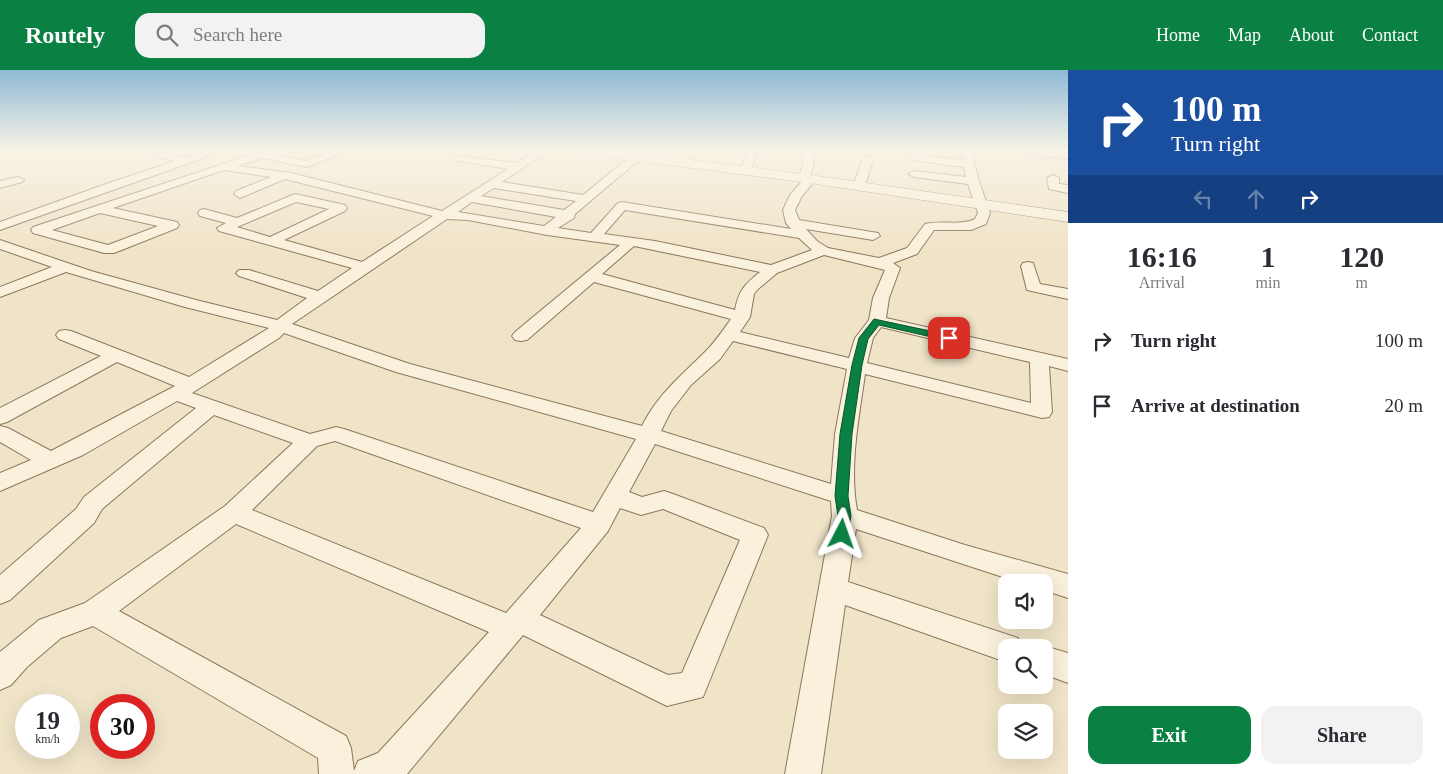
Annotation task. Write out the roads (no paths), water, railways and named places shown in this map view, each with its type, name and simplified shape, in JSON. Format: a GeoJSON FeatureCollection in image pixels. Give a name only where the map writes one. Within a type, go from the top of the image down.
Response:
{"type":"FeatureCollection","features":[{"type":"Feature","properties":{"kind":"street"},"geometry":{"type":"LineString","coordinates":[[0,226],[124,183]]}},
{"type":"Feature","properties":{"kind":"street"},"geometry":{"type":"LineString","coordinates":[[99,209],[172,225],[108,250],[38,230],[99,209],[177,183]]}},
{"type":"Feature","properties":{"kind":"street"},"geometry":{"type":"LineString","coordinates":[[240,194],[266,183]]}},
{"type":"Feature","properties":{"kind":"street"},"geometry":{"type":"LineString","coordinates":[[315,183],[444,215],[655,245],[772,270]]}},
{"type":"Feature","properties":{"kind":"street"},"geometry":{"type":"LineString","coordinates":[[547,231],[608,183]]}},
{"type":"Feature","properties":{"kind":"street"},"geometry":{"type":"LineString","coordinates":[[803,774],[834,589],[843,506],[846,434],[857,365],[864,338],[877,321],[881,298],[893,268],[880,263],[823,252],[812,244],[799,229],[789,210],[804,183]]}},
{"type":"Feature","properties":{"kind":"street"},"geometry":{"type":"LineString","coordinates":[[839,183],[1068,217]]}},
{"type":"Feature","properties":{"kind":"street"},"geometry":{"type":"LineString","coordinates":[[880,263],[912,251],[930,228],[940,225],[971,226],[981,221],[984,213],[974,183]]}},
{"type":"Feature","properties":{"kind":"street"},"geometry":{"type":"LineString","coordinates":[[1053,183],[1053,187],[1068,189]]}},
{"type":"Feature","properties":{"kind":"street"},"geometry":{"type":"LineString","coordinates":[[0,483],[75,450],[183,389],[273,334],[287,319],[492,184],[587,199]]}},
{"type":"Feature","properties":{"kind":"street"},"geometry":{"type":"LineString","coordinates":[[272,241],[342,208],[295,198],[224,228],[364,267]]}},
{"type":"Feature","properties":{"kind":"street"},"geometry":{"type":"LineString","coordinates":[[471,198],[569,215]]}},
{"type":"Feature","properties":{"kind":"street"},"geometry":{"type":"LineString","coordinates":[[594,236],[622,206],[799,229],[873,236]]}},
{"type":"Feature","properties":{"kind":"street"},"geometry":{"type":"LineString","coordinates":[[204,213],[239,222]]}},
{"type":"Feature","properties":{"kind":"street"},"geometry":{"type":"LineString","coordinates":[[521,336],[631,242]]}},
{"type":"Feature","properties":{"kind":"street"},"geometry":{"type":"LineString","coordinates":[[0,244],[66,267],[192,304],[281,326],[403,368],[649,435],[843,506],[965,556],[1068,586]]}},
{"type":"Feature","properties":{"kind":"street"},"geometry":{"type":"LineString","coordinates":[[371,774],[390,767],[515,624],[599,524],[649,435],[661,409],[684,381],[713,355],[742,317],[746,294],[752,286],[772,270],[823,252]]}},
{"type":"Feature","properties":{"kind":"street"},"geometry":{"type":"LineString","coordinates":[[1028,266],[1033,287],[1068,294]]}},
{"type":"Feature","properties":{"kind":"street"},"geometry":{"type":"LineString","coordinates":[[0,292],[66,267]]}},
{"type":"Feature","properties":{"kind":"street"},"geometry":{"type":"LineString","coordinates":[[244,273],[320,297]]}},
{"type":"Feature","properties":{"kind":"street"},"geometry":{"type":"LineString","coordinates":[[591,276],[742,317]]}},
{"type":"Feature","properties":{"kind":"street"},"geometry":{"type":"LineString","coordinates":[[877,321],[1068,365]]}},
{"type":"Feature","properties":{"kind":"street"},"geometry":{"type":"LineString","coordinates":[[728,334],[1042,412],[1039,358]]}},
{"type":"Feature","properties":{"kind":"street"},"geometry":{"type":"LineString","coordinates":[[65,335],[117,355],[212,406],[309,441]]}},
{"type":"Feature","properties":{"kind":"street"},"geometry":{"type":"LineString","coordinates":[[0,417],[117,355]]}},
{"type":"Feature","properties":{"kind":"street"},"geometry":{"type":"LineString","coordinates":[[0,592],[85,516],[93,503],[212,406]]}},
{"type":"Feature","properties":{"kind":"street"},"geometry":{"type":"LineString","coordinates":[[0,433],[51,461]]}},
{"type":"Feature","properties":{"kind":"street"},"geometry":{"type":"LineString","coordinates":[[0,675],[16,658],[50,629],[95,612],[234,513],[309,441],[336,434],[599,524]]}},
{"type":"Feature","properties":{"kind":"street"},"geometry":{"type":"LineString","coordinates":[[234,513],[515,624],[666,691],[692,686],[754,536],[664,500],[641,506],[614,496]]}},
{"type":"Feature","properties":{"kind":"street"},"geometry":{"type":"LineString","coordinates":[[834,589],[998,645]]}},
{"type":"Feature","properties":{"kind":"street"},"geometry":{"type":"LineString","coordinates":[[95,612],[334,748],[337,774]]}},
{"type":"Feature","properties":{"kind":"street"},"geometry":{"type":"LineString","coordinates":[[1053,663],[1068,668]]}}]}
